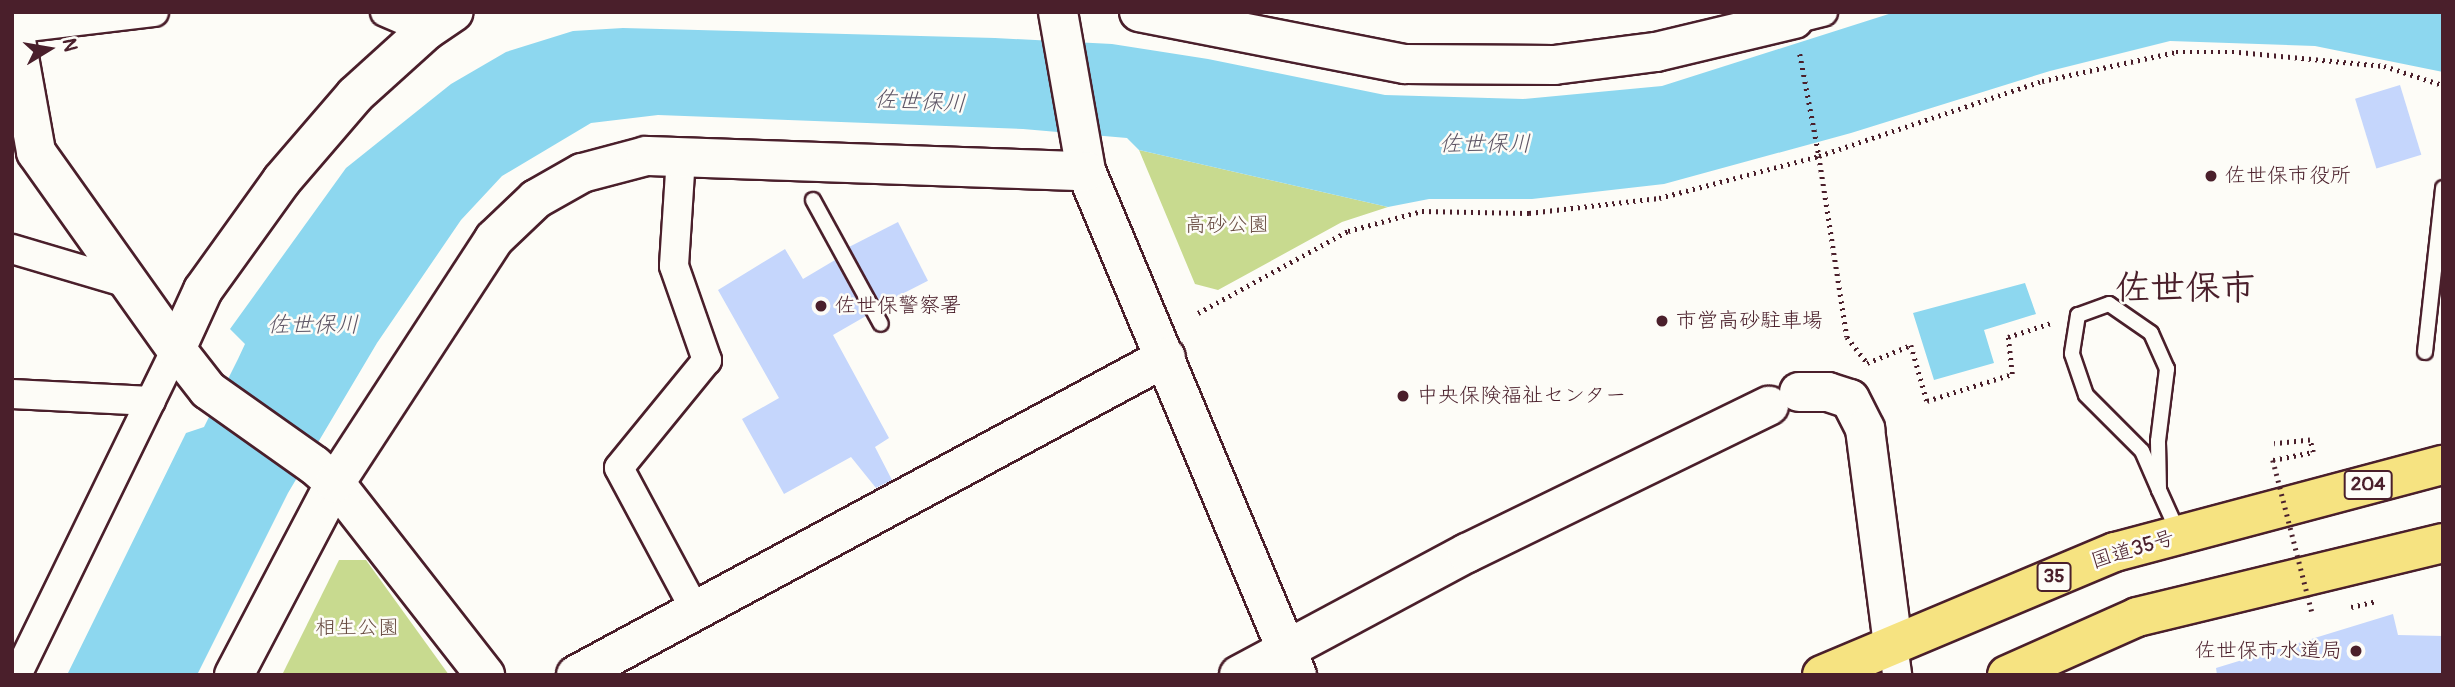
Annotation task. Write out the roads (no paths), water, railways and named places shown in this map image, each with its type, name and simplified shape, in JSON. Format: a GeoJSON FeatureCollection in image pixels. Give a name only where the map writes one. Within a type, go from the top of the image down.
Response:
{"type":"FeatureCollection","features":[{"type":"Feature","properties":{"kind":"highway","name":"204"},"geometry":{"type":"LineString","coordinates":[[2294,505],[2443,465]]}},
{"type":"Feature","properties":{"kind":"highway","name":"国道35号"},"geometry":{"type":"LineString","coordinates":[[1822,675],[1895,660],[2115,552],[2294,505]]}},
{"type":"Feature","properties":{"kind":"highway"},"geometry":{"type":"LineString","coordinates":[[2007,675],[2137,617],[2443,543]]}},
{"type":"Feature","properties":{"kind":"street"},"geometry":{"type":"LineString","coordinates":[[154,12],[14,25],[36,152],[208,390],[325,474],[485,675]]}},
{"type":"Feature","properties":{"kind":"street"},"geometry":{"type":"LineString","coordinates":[[386,12],[440,21]]}},
{"type":"Feature","properties":{"kind":"street"},"geometry":{"type":"LineString","coordinates":[[1139,12],[1405,64],[1554,65],[1656,52],[1802,21]]}},
{"type":"Feature","properties":{"kind":"street"},"geometry":{"type":"LineString","coordinates":[[1059,19],[1082,154],[1292,662]]}},
{"type":"Feature","properties":{"kind":"street"},"geometry":{"type":"LineString","coordinates":[[17,675],[203,290],[282,180],[355,95],[440,21]]}},
{"type":"Feature","properties":{"kind":"street"},"geometry":{"type":"LineString","coordinates":[[233,675],[325,474],[494,239],[536,199],[582,173],[646,156],[1082,154]]}},
{"type":"Feature","properties":{"kind":"street"},"geometry":{"type":"LineString","coordinates":[[681,157],[674,266],[707,360],[619,468],[695,610]]}},
{"type":"Feature","properties":{"kind":"street"},"geometry":{"type":"LineString","coordinates":[[12,249],[130,284]]}},
{"type":"Feature","properties":{"kind":"street"},"geometry":{"type":"LineString","coordinates":[[576,675],[1166,357]]}},
{"type":"Feature","properties":{"kind":"street"},"geometry":{"type":"LineString","coordinates":[[1239,675],[1292,662],[1467,553],[1784,399],[1828,392],[1850,399],[1865,429],[1895,660]]}},
{"type":"Feature","properties":{"kind":"street"},"geometry":{"type":"LineString","coordinates":[[12,394],[151,401]]}},
{"type":"Feature","properties":{"kind":"lane"},"geometry":{"type":"LineString","coordinates":[[2425,352],[2443,188]]}},
{"type":"Feature","properties":{"kind":"lane"},"geometry":{"type":"LineString","coordinates":[[813,200],[881,324]]}},
{"type":"Feature","properties":{"kind":"lane"},"geometry":{"type":"LineString","coordinates":[[2159,490],[2158,441],[2167,369],[2151,333],[2109,304],[2078,315],[2072,354],[2086,395],[2142,451],[2159,490],[2179,535]]}},
{"type":"Feature","properties":{"kind":"water","name":"佐世保川"},"geometry":{"type":"Polygon","coordinates":[[[1895,12],[2443,12],[2443,72],[2315,46],[2170,41],[2050,71],[1851,133],[1664,184],[1532,199],[1429,199],[1388,207],[1139,150],[1127,138],[1023,129],[658,115],[591,123],[502,176],[461,220],[377,343],[288,493],[197,675],[67,675],[186,433],[204,427],[238,359],[245,344],[230,329],[346,168],[451,84],[506,52],[573,31],[623,28],[995,38],[1112,44],[1208,59],[1385,95],[1523,99],[1662,86],[1895,12]]]}},
{"type":"Feature","properties":{"kind":"water"},"geometry":{"type":"Polygon","coordinates":[[[2025,283],[2036,314],[1984,330],[1994,363],[1934,380],[1913,313],[2025,283]]]}},
{"type":"Feature","properties":{"kind":"place","name":"佐世保市役所"},"geometry":{"type":"Point","coordinates":[2211,176]}},
{"type":"Feature","properties":{"kind":"place","name":"佐世保警察署"},"geometry":{"type":"Point","coordinates":[821,306]}},
{"type":"Feature","properties":{"kind":"place","name":"市営高砂駐車場"},"geometry":{"type":"Point","coordinates":[1662,321]}},
{"type":"Feature","properties":{"kind":"place","name":"中央保険福祉センター"},"geometry":{"type":"Point","coordinates":[1403,396]}},
{"type":"Feature","properties":{"kind":"place","name":"佐世保市水道局"},"geometry":{"type":"Point","coordinates":[2356,651]}},
{"type":"Feature","properties":{"kind":"district","name":"佐世保市"},"geometry":{"type":"Point","coordinates":[2185,288]}},
{"type":"Feature","properties":{"kind":"park label","name":"高砂公園"},"geometry":{"type":"Point","coordinates":[1227,225]}},
{"type":"Feature","properties":{"kind":"park label","name":"相生公園"},"geometry":{"type":"Point","coordinates":[357,628]}}]}
